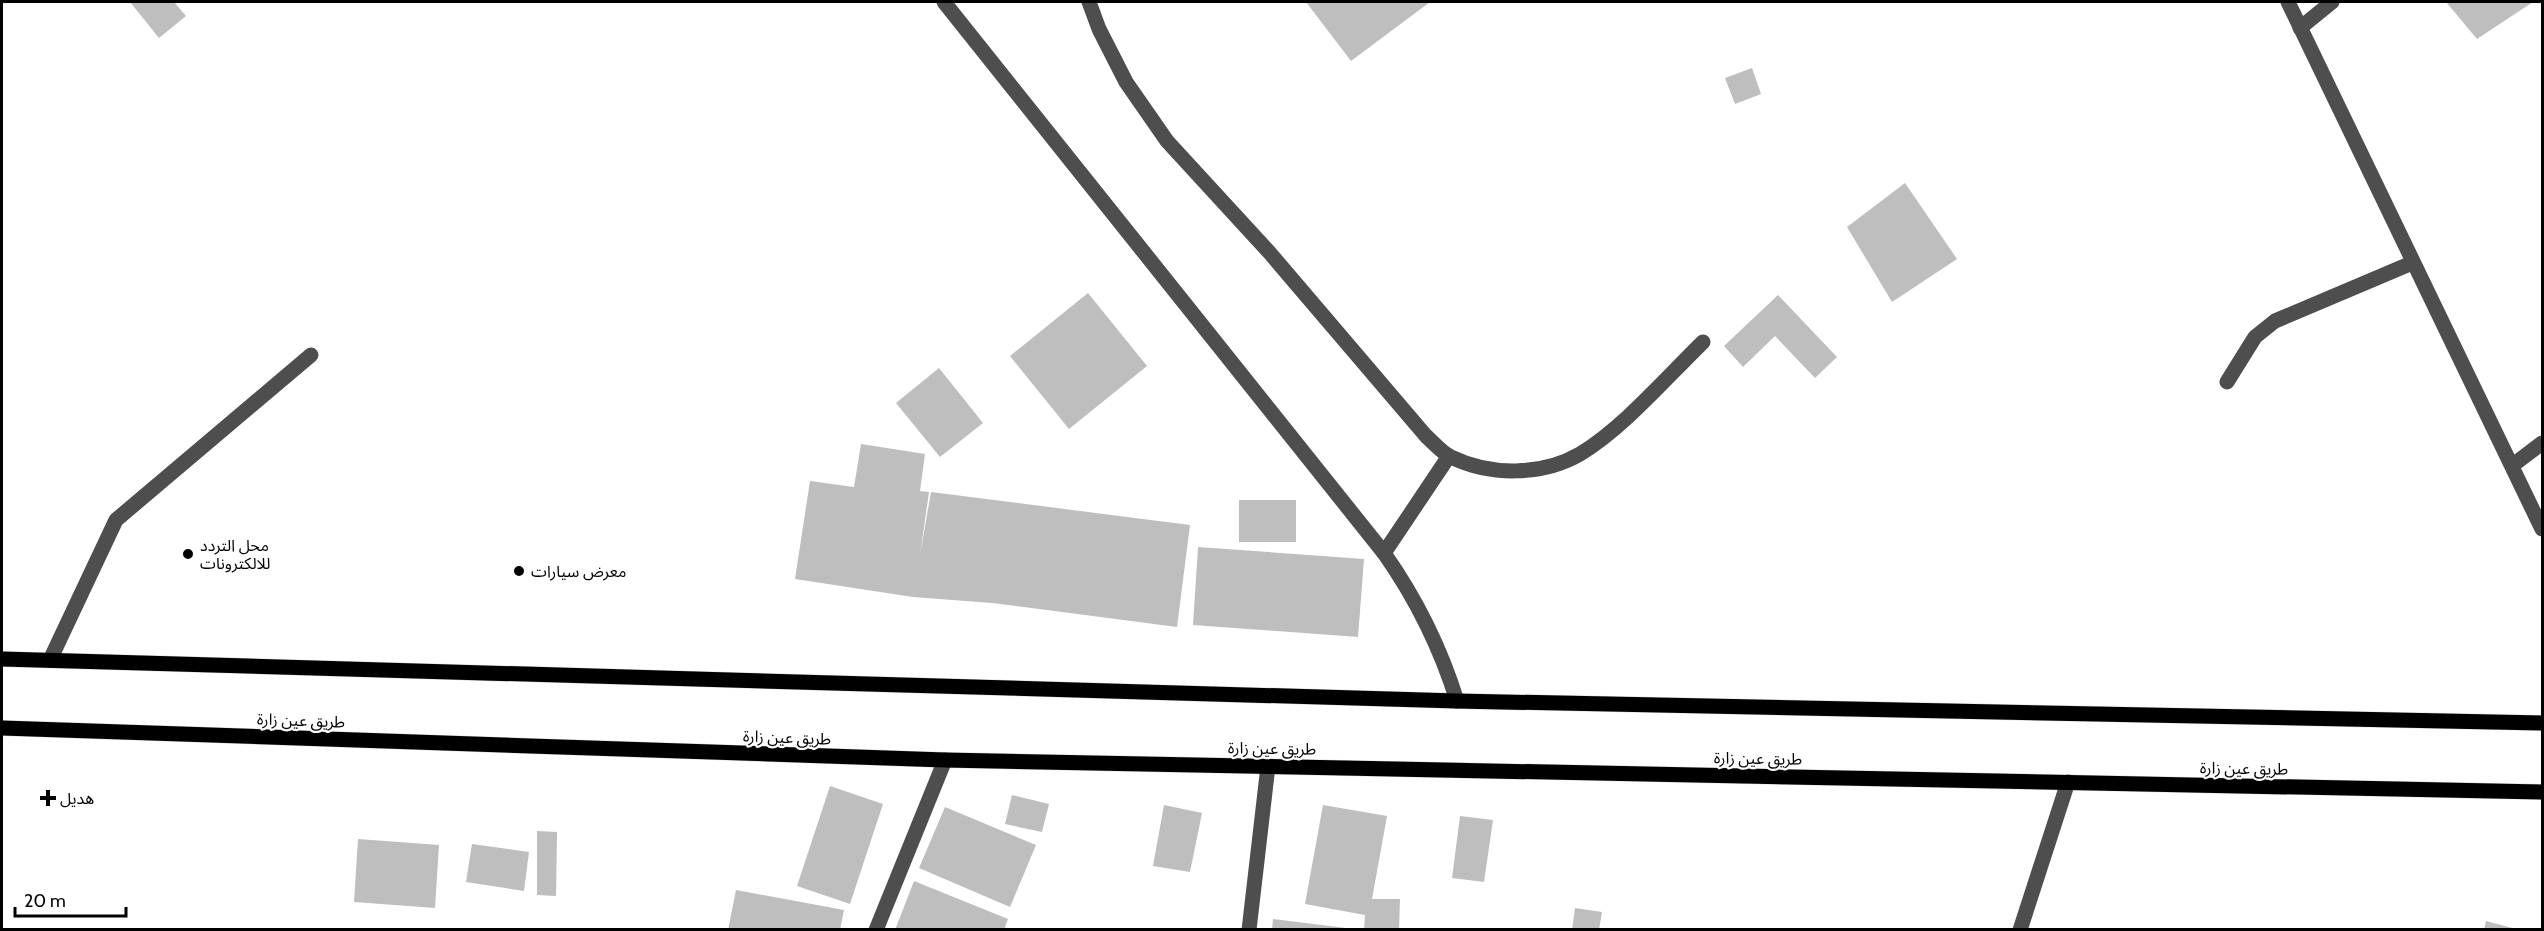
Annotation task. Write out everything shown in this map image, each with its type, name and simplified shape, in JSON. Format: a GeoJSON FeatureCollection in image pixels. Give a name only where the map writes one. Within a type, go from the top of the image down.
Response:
{"type":"FeatureCollection","features":[{"type":"Feature","properties":{"kind":"main road"},"geometry":{"type":"LineString","coordinates":[[2,659],[1457,701],[2542,723]]}},
{"type":"Feature","properties":{"kind":"main road","name":"طريق عين زارة"},"geometry":{"type":"LineString","coordinates":[[2,728],[945,760],[2542,792]]}},
{"type":"Feature","properties":{"kind":"street"},"geometry":{"type":"LineString","coordinates":[[944,2],[1384,553],[1408,587],[1428,623],[1457,701]]}},
{"type":"Feature","properties":{"kind":"street"},"geometry":{"type":"LineString","coordinates":[[1089,2],[1099,29],[1126,82],[1167,141],[1269,252],[1426,436],[1449,456],[1480,468],[1514,471],[1546,467],[1578,454],[1606,435],[1703,342]]}},
{"type":"Feature","properties":{"kind":"street"},"geometry":{"type":"LineString","coordinates":[[2288,2],[2412,263],[2513,465],[2542,530]]}},
{"type":"Feature","properties":{"kind":"street"},"geometry":{"type":"LineString","coordinates":[[2300,28],[2332,2]]}},
{"type":"Feature","properties":{"kind":"street"},"geometry":{"type":"LineString","coordinates":[[2227,382],[2255,337],[2275,321],[2412,263]]}},
{"type":"Feature","properties":{"kind":"street"},"geometry":{"type":"LineString","coordinates":[[50,660],[116,520],[310,355]]}},
{"type":"Feature","properties":{"kind":"street"},"geometry":{"type":"LineString","coordinates":[[2513,465],[2542,443]]}},
{"type":"Feature","properties":{"kind":"street"},"geometry":{"type":"LineString","coordinates":[[1384,553],[1449,456]]}},
{"type":"Feature","properties":{"kind":"street"},"geometry":{"type":"LineString","coordinates":[[876,930],[945,760]]}},
{"type":"Feature","properties":{"kind":"street"},"geometry":{"type":"LineString","coordinates":[[1250,930],[1268,766]]}},
{"type":"Feature","properties":{"kind":"street"},"geometry":{"type":"LineString","coordinates":[[2020,930],[2068,782]]}},
{"type":"Feature","properties":{"kind":"building"},"geometry":{"type":"Polygon","coordinates":[[[130,2],[174,2],[186,16],[159,38],[130,2]]]}},
{"type":"Feature","properties":{"kind":"building"},"geometry":{"type":"Polygon","coordinates":[[[1306,2],[1430,2],[1351,61],[1306,2]]]}},
{"type":"Feature","properties":{"kind":"building"},"geometry":{"type":"Polygon","coordinates":[[[2446,2],[2533,2],[2477,39],[2446,2]]]}},
{"type":"Feature","properties":{"kind":"building"},"geometry":{"type":"Polygon","coordinates":[[[1752,68],[1761,94],[1735,104],[1725,78],[1752,68]]]}},
{"type":"Feature","properties":{"kind":"building"},"geometry":{"type":"Polygon","coordinates":[[[1905,183],[1957,259],[1892,302],[1847,227],[1905,183]]]}},
{"type":"Feature","properties":{"kind":"building"},"geometry":{"type":"Polygon","coordinates":[[[1088,293],[1147,366],[1069,429],[1010,356],[1088,293]]]}},
{"type":"Feature","properties":{"kind":"building"},"geometry":{"type":"Polygon","coordinates":[[[1778,295],[1837,357],[1815,378],[1775,336],[1743,367],[1724,346],[1778,295]]]}},
{"type":"Feature","properties":{"kind":"building"},"geometry":{"type":"Polygon","coordinates":[[[939,368],[983,423],[940,457],[896,403],[939,368]]]}},
{"type":"Feature","properties":{"kind":"building"},"geometry":{"type":"Polygon","coordinates":[[[861,444],[925,454],[920,491],[929,492],[920,555],[931,492],[1190,525],[1177,627],[992,603],[913,597],[795,579],[810,481],[854,487],[861,444]]]}},
{"type":"Feature","properties":{"kind":"building"},"geometry":{"type":"Polygon","coordinates":[[[1239,500],[1296,500],[1296,542],[1239,542],[1239,500]]]}},
{"type":"Feature","properties":{"kind":"building"},"geometry":{"type":"Polygon","coordinates":[[[1198,547],[1364,559],[1358,637],[1193,625],[1198,547]]]}},
{"type":"Feature","properties":{"kind":"building"},"geometry":{"type":"Polygon","coordinates":[[[830,786],[883,804],[850,904],[797,886],[830,786]]]}},
{"type":"Feature","properties":{"kind":"building"},"geometry":{"type":"Polygon","coordinates":[[[1012,795],[1049,804],[1042,832],[1005,824],[1012,795]]]}},
{"type":"Feature","properties":{"kind":"building"},"geometry":{"type":"Polygon","coordinates":[[[1164,805],[1202,813],[1190,872],[1153,866],[1164,805]]]}},
{"type":"Feature","properties":{"kind":"building"},"geometry":{"type":"Polygon","coordinates":[[[1323,805],[1387,816],[1372,899],[1400,899],[1399,930],[1364,930],[1365,915],[1305,904],[1323,805]]]}},
{"type":"Feature","properties":{"kind":"building"},"geometry":{"type":"Polygon","coordinates":[[[945,807],[1036,845],[1010,907],[919,868],[945,807]]]}},
{"type":"Feature","properties":{"kind":"building"},"geometry":{"type":"Polygon","coordinates":[[[1460,816],[1493,820],[1484,882],[1452,878],[1460,816]]]}},
{"type":"Feature","properties":{"kind":"building"},"geometry":{"type":"Polygon","coordinates":[[[537,831],[557,832],[556,896],[537,895],[537,831]]]}},
{"type":"Feature","properties":{"kind":"building"},"geometry":{"type":"Polygon","coordinates":[[[358,839],[439,845],[435,908],[354,902],[358,839]]]}},
{"type":"Feature","properties":{"kind":"building"},"geometry":{"type":"Polygon","coordinates":[[[472,844],[529,852],[524,891],[466,882],[472,844]]]}},
{"type":"Feature","properties":{"kind":"building"},"geometry":{"type":"Polygon","coordinates":[[[914,881],[1008,919],[1004,930],[895,930],[914,881]]]}},
{"type":"Feature","properties":{"kind":"building"},"geometry":{"type":"Polygon","coordinates":[[[736,890],[844,910],[840,930],[728,930],[736,890]]]}},
{"type":"Feature","properties":{"kind":"building"},"geometry":{"type":"Polygon","coordinates":[[[1575,908],[1602,912],[1599,930],[1572,930],[1575,908]]]}},
{"type":"Feature","properties":{"kind":"building"},"geometry":{"type":"Polygon","coordinates":[[[1273,919],[1346,928],[1346,930],[1272,930],[1273,919]]]}},
{"type":"Feature","properties":{"kind":"building"},"geometry":{"type":"Polygon","coordinates":[[[2486,921],[2516,929],[2516,930],[2484,930],[2486,921]]]}},
{"type":"Feature","properties":{"kind":"place","name":"محل التردد للالكترونات"},"geometry":{"type":"Point","coordinates":[188,554]}},
{"type":"Feature","properties":{"kind":"place","name":"معرض سيارات"},"geometry":{"type":"Point","coordinates":[519,571]}},
{"type":"Feature","properties":{"kind":"place","name":"هديل"},"geometry":{"type":"Point","coordinates":[48,798]}}]}
